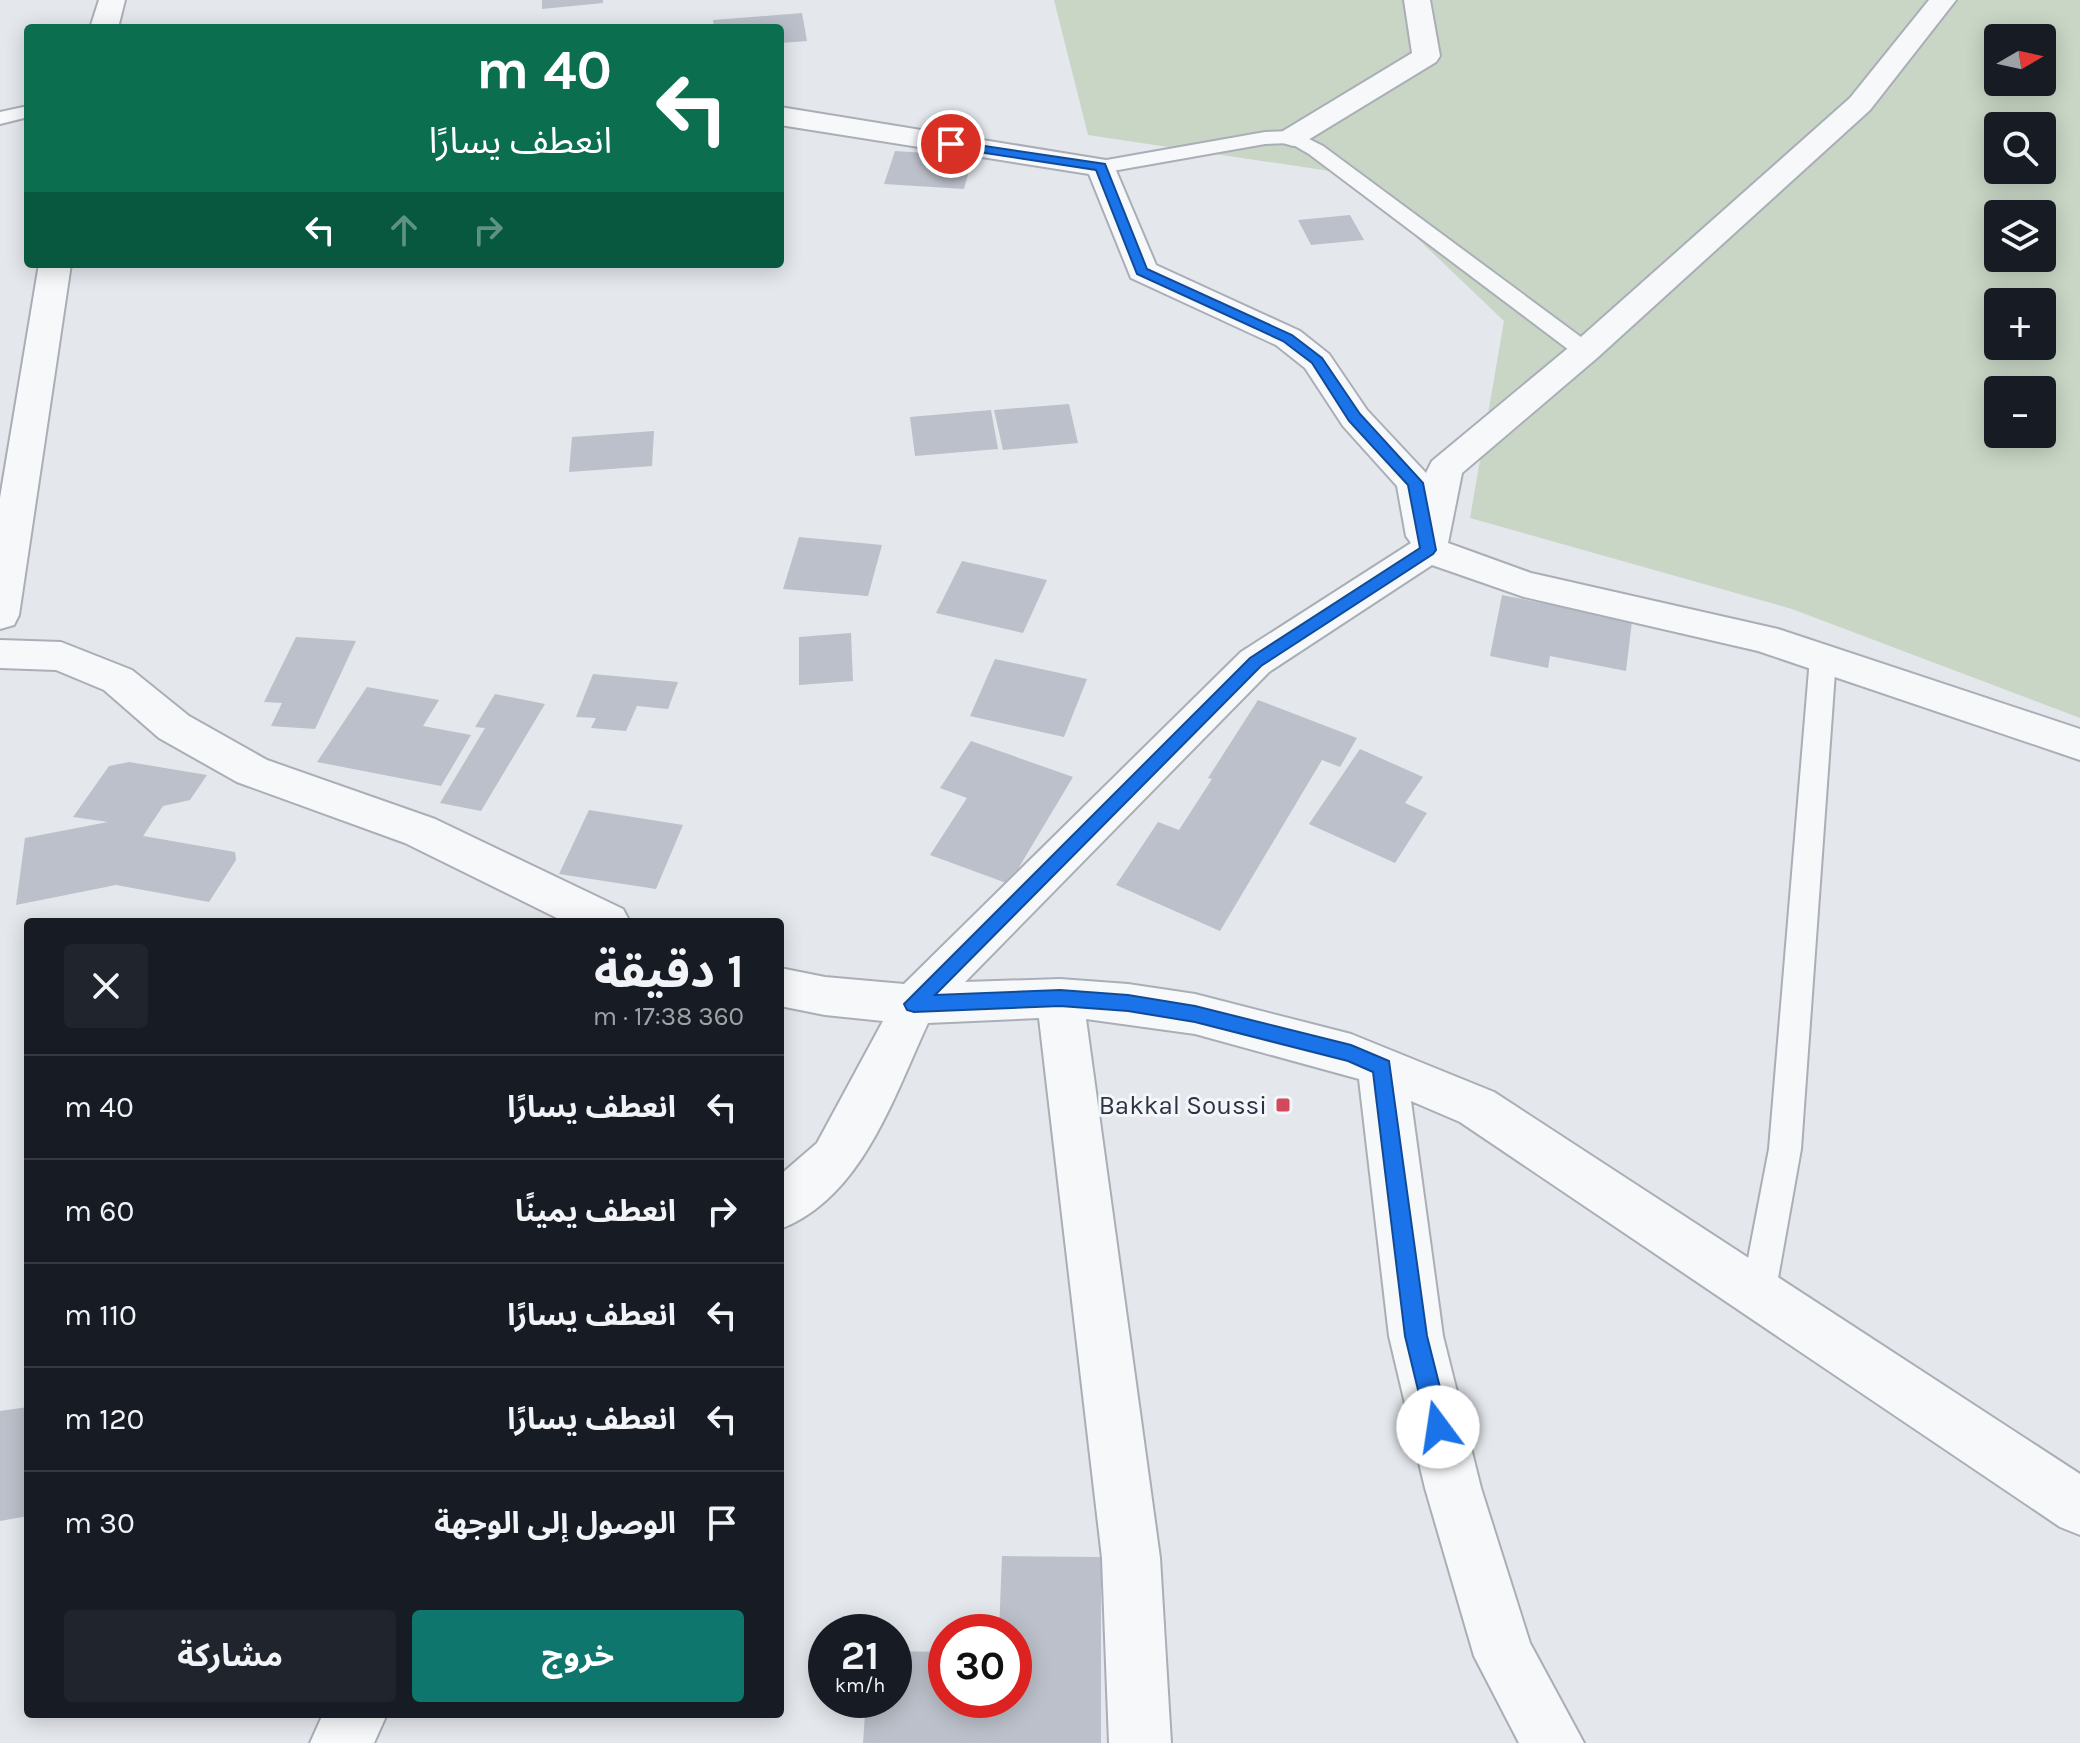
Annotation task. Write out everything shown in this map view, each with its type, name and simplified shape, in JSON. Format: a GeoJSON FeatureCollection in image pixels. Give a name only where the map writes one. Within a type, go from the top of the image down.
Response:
{"type":"FeatureCollection","features":[{"type":"Feature","properties":{"kind":"street"},"geometry":{"type":"LineString","coordinates":[[105,24],[112,0]]}},
{"type":"Feature","properties":{"kind":"street"},"geometry":{"type":"LineString","coordinates":[[1293,137],[1426,56],[1417,0]]}},
{"type":"Feature","properties":{"kind":"street"},"geometry":{"type":"LineString","coordinates":[[784,1203],[835,1159],[869,1098],[914,1004],[1255,662],[1428,550],[1445,469],[1585,351],[1860,104],[1943,0]]}},
{"type":"Feature","properties":{"kind":"street"},"geometry":{"type":"LineString","coordinates":[[784,117],[1101,167],[1142,271],[1288,338],[1317,361],[1355,418],[1415,483],[1428,550]]}},
{"type":"Feature","properties":{"kind":"street"},"geometry":{"type":"LineString","coordinates":[[0,615],[54,268]]}},
{"type":"Feature","properties":{"kind":"street"},"geometry":{"type":"LineString","coordinates":[[1428,550],[1524,584],[1764,639],[2080,745]]}},
{"type":"Feature","properties":{"kind":"street"},"geometry":{"type":"LineString","coordinates":[[0,654],[61,656],[118,680],[174,727],[252,771],[420,831],[599,918]]}},
{"type":"Feature","properties":{"kind":"street"},"geometry":{"type":"LineString","coordinates":[[784,988],[825,996],[914,1004],[1060,998],[1128,1003],[1195,1014],[1351,1054],[1477,1107],[2080,1507]]}},
{"type":"Feature","properties":{"kind":"street"},"geometry":{"type":"LineString","coordinates":[[1060,998],[1131,1558],[1140,1743]]}},
{"type":"Feature","properties":{"kind":"street"},"geometry":{"type":"LineString","coordinates":[[1382,1067],[1416,1336],[1453,1488],[1504,1656],[1553,1743]]}},
{"type":"Feature","properties":{"kind":"street"},"geometry":{"type":"LineString","coordinates":[[341,1743],[355,1718]]}},
{"type":"Feature","properties":{"kind":"lane"},"geometry":{"type":"LineString","coordinates":[[0,118],[24,112]]}},
{"type":"Feature","properties":{"kind":"lane"},"geometry":{"type":"LineString","coordinates":[[1101,167],[1265,138],[1293,137],[1316,150],[1585,351]]}},
{"type":"Feature","properties":{"kind":"lane"},"geometry":{"type":"LineString","coordinates":[[1758,1295],[1785,1149],[1823,658]]}},
{"type":"Feature","properties":{"kind":"green space"},"geometry":{"type":"Polygon","coordinates":[[[1054,0],[2080,0],[2080,718],[1792,609],[1470,518],[1504,321],[1350,174],[1088,135],[1054,0]]]}},
{"type":"Feature","properties":{"kind":"building"},"geometry":{"type":"Polygon","coordinates":[[[542,0],[603,0],[603,3],[542,9],[542,0]]]}},
{"type":"Feature","properties":{"kind":"building"},"geometry":{"type":"Polygon","coordinates":[[[802,13],[807,41],[784,43],[784,24],[714,24],[713,20],[802,13]]]}},
{"type":"Feature","properties":{"kind":"building"},"geometry":{"type":"Polygon","coordinates":[[[895,151],[973,156],[964,189],[884,184],[895,151]]]}},
{"type":"Feature","properties":{"kind":"building"},"geometry":{"type":"Polygon","coordinates":[[[1350,215],[1364,240],[1311,245],[1298,220],[1350,215]]]}},
{"type":"Feature","properties":{"kind":"building"},"geometry":{"type":"Polygon","coordinates":[[[1069,404],[1078,443],[1003,450],[994,410],[1069,404]]]}},
{"type":"Feature","properties":{"kind":"building"},"geometry":{"type":"Polygon","coordinates":[[[991,410],[998,449],[915,456],[910,417],[991,410]]]}},
{"type":"Feature","properties":{"kind":"building"},"geometry":{"type":"Polygon","coordinates":[[[654,431],[652,466],[569,472],[572,437],[654,431]]]}},
{"type":"Feature","properties":{"kind":"building"},"geometry":{"type":"Polygon","coordinates":[[[799,537],[882,545],[868,596],[783,589],[799,537]]]}},
{"type":"Feature","properties":{"kind":"building"},"geometry":{"type":"Polygon","coordinates":[[[962,561],[1047,580],[1023,633],[936,613],[962,561]]]}},
{"type":"Feature","properties":{"kind":"building"},"geometry":{"type":"Polygon","coordinates":[[[1502,595],[1632,621],[1626,671],[1550,656],[1548,668],[1490,656],[1502,595]]]}},
{"type":"Feature","properties":{"kind":"building"},"geometry":{"type":"Polygon","coordinates":[[[851,633],[853,681],[799,685],[799,637],[851,633]]]}},
{"type":"Feature","properties":{"kind":"building"},"geometry":{"type":"Polygon","coordinates":[[[296,637],[356,641],[315,729],[271,726],[282,703],[264,702],[296,637]]]}},
{"type":"Feature","properties":{"kind":"building"},"geometry":{"type":"Polygon","coordinates":[[[995,659],[1087,679],[1064,737],[970,716],[995,659]]]}},
{"type":"Feature","properties":{"kind":"building"},"geometry":{"type":"Polygon","coordinates":[[[593,674],[678,682],[668,709],[637,706],[626,731],[591,728],[596,718],[576,717],[593,674]]]}},
{"type":"Feature","properties":{"kind":"building"},"geometry":{"type":"Polygon","coordinates":[[[367,687],[439,700],[423,726],[471,735],[441,786],[317,762],[367,687]]]}},
{"type":"Feature","properties":{"kind":"building"},"geometry":{"type":"Polygon","coordinates":[[[495,694],[545,704],[481,811],[440,803],[485,728],[475,727],[495,694]]]}},
{"type":"Feature","properties":{"kind":"building"},"geometry":{"type":"Polygon","coordinates":[[[1258,700],[1357,738],[1340,767],[1322,760],[1220,931],[1116,885],[1158,822],[1179,830],[1258,700]]]}},
{"type":"Feature","properties":{"kind":"building"},"geometry":{"type":"Polygon","coordinates":[[[971,741],[1073,777],[1009,884],[930,855],[967,798],[940,788],[971,741]]]}},
{"type":"Feature","properties":{"kind":"building"},"geometry":{"type":"Polygon","coordinates":[[[1360,749],[1423,777],[1405,803],[1427,813],[1395,863],[1309,824],[1360,749]]]}},
{"type":"Feature","properties":{"kind":"building"},"geometry":{"type":"Polygon","coordinates":[[[129,762],[207,775],[190,800],[163,806],[143,836],[235,852],[236,860],[209,902],[116,885],[16,905],[25,838],[108,822],[73,817],[109,766],[129,762]]]}},
{"type":"Feature","properties":{"kind":"building"},"geometry":{"type":"Polygon","coordinates":[[[589,810],[683,825],[656,889],[559,874],[589,810]]]}},
{"type":"Feature","properties":{"kind":"building"},"geometry":{"type":"Polygon","coordinates":[[[24,1408],[24,1517],[0,1521],[0,1411],[24,1408]]]}},
{"type":"Feature","properties":{"kind":"building"},"geometry":{"type":"Polygon","coordinates":[[[1002,1556],[1101,1557],[1101,1743],[863,1743],[865,1718],[912,1718],[912,1651],[928,1652],[928,1718],[1032,1718],[1032,1614],[1000,1614],[1002,1556]]]}},
{"type":"Feature","properties":{"kind":"place","name":"Bakkal Soussi"},"geometry":{"type":"Point","coordinates":[1283,1105]}},
{"type":"Feature","properties":{"kind":"route"},"geometry":{"type":"LineString","coordinates":[[951,144],[1101,167],[1142,271],[1288,338],[1317,361],[1355,418],[1415,483],[1428,550],[1255,662],[914,1004],[1060,998],[1128,1003],[1195,1014],[1351,1054],[1382,1067],[1416,1336],[1438,1427]]}}]}
